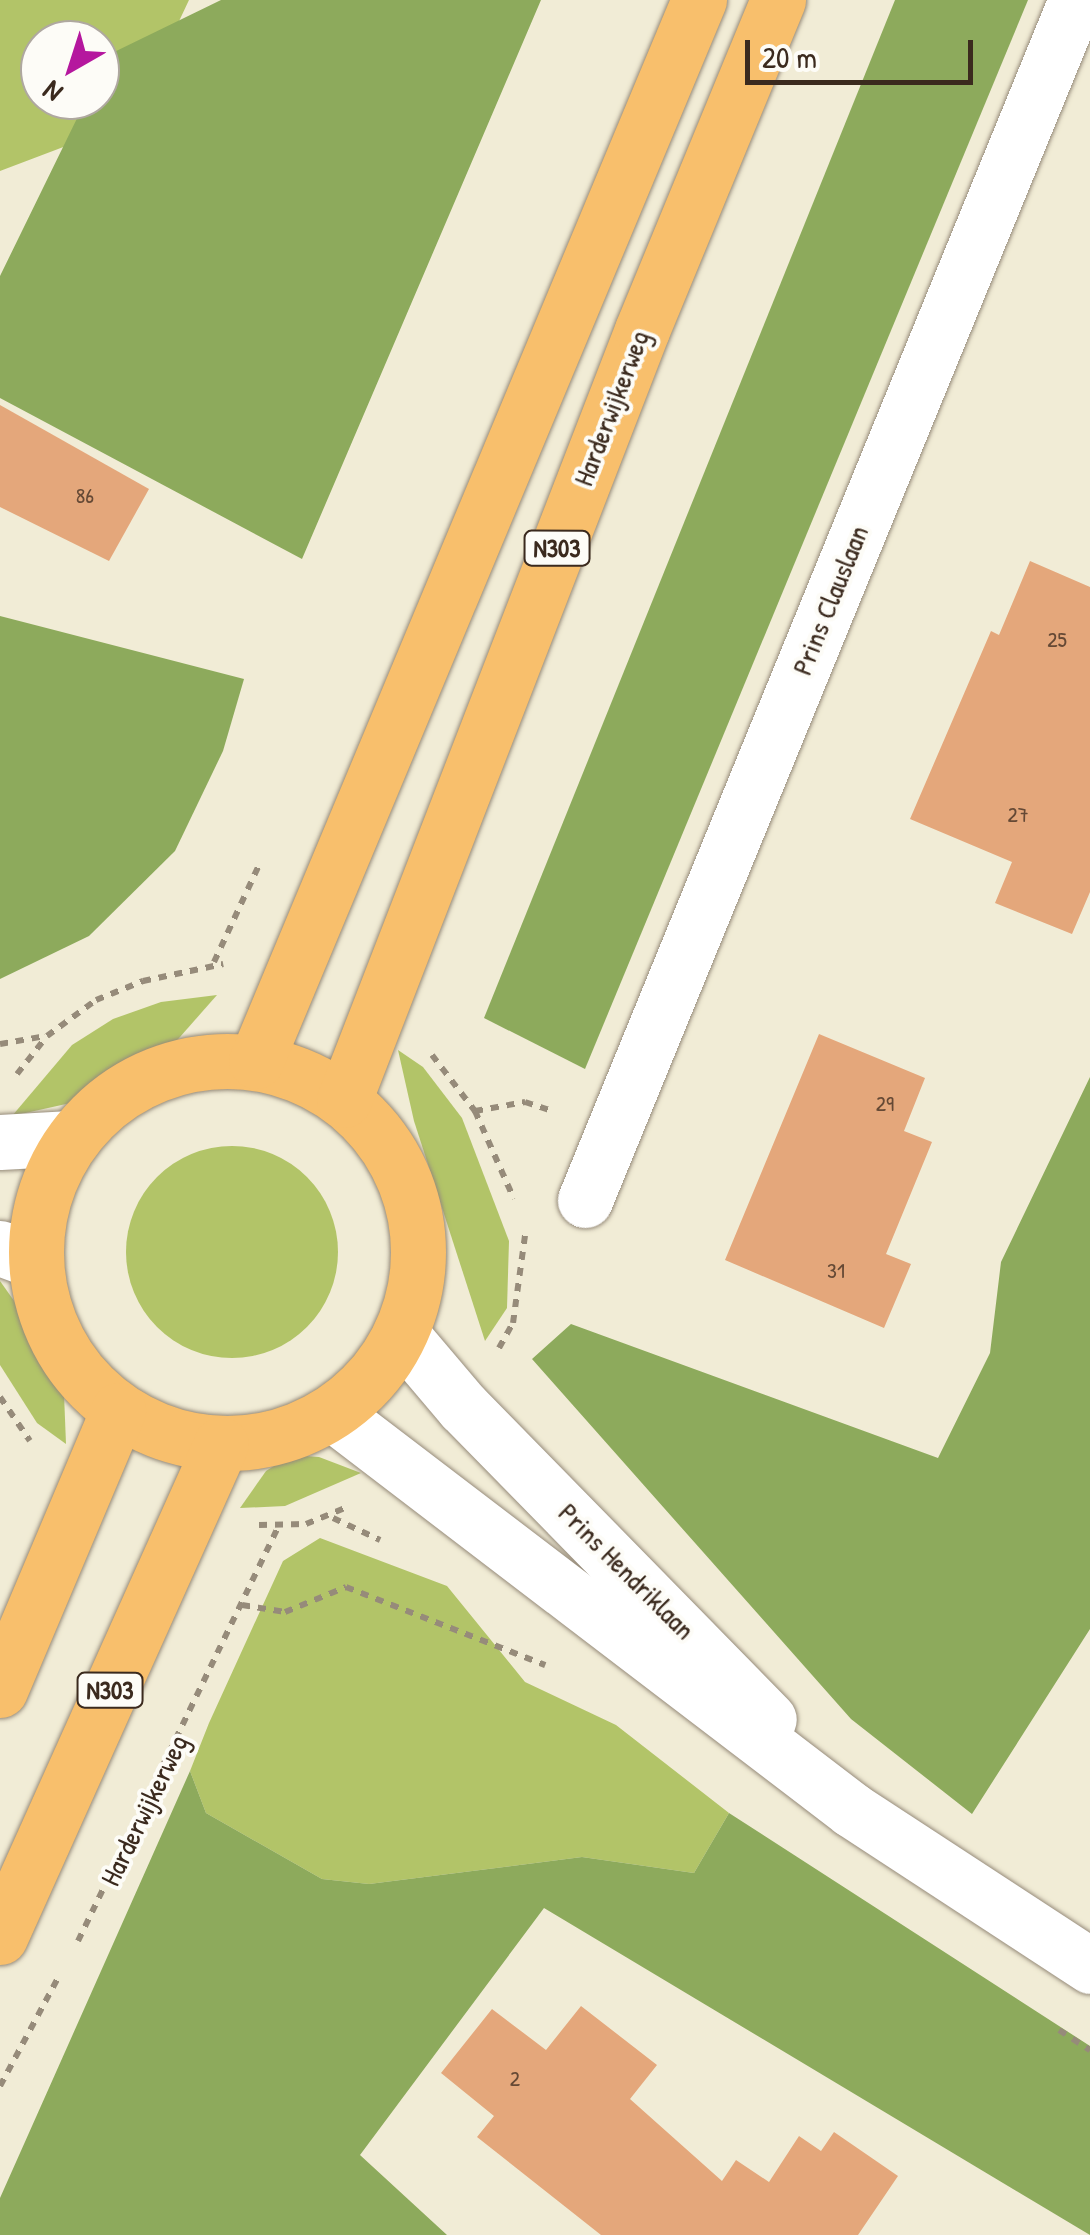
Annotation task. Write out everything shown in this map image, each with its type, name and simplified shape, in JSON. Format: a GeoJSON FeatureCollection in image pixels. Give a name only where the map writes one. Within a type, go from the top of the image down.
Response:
{"type":"FeatureCollection","features":[{"type":"Feature","properties":{"kind":"main road"},"geometry":{"type":"LineString","coordinates":[[256,1061],[700,0]]}},
{"type":"Feature","properties":{"kind":"main road","name":"Harderwijkerweg"},"geometry":{"type":"LineString","coordinates":[[344,1100],[627,367],[778,0]]}},
{"type":"Feature","properties":{"kind":"main road"},"geometry":{"type":"LineString","coordinates":[[256,1061],[302,1075],[344,1100],[388,1146],[414,1206],[419,1271],[401,1334],[372,1377],[332,1413],[297,1431],[221,1444],[168,1434],[118,1410],[74,1370],[17,1254],[71,1138],[121,1090],[186,1063],[256,1061]]}},
{"type":"Feature","properties":{"kind":"main road"},"geometry":{"type":"LineString","coordinates":[[0,1690],[118,1410]]}},
{"type":"Feature","properties":{"kind":"main road","name":"N303"},"geometry":{"type":"LineString","coordinates":[[0,1937],[221,1444]]}},
{"type":"Feature","properties":{"kind":"street","name":"Prins Clauslaan"},"geometry":{"type":"LineString","coordinates":[[585,1200],[1076,0]]}},
{"type":"Feature","properties":{"kind":"street"},"geometry":{"type":"LineString","coordinates":[[0,1142],[71,1138]]}},
{"type":"Feature","properties":{"kind":"street","name":"Prins Hendriklaan"},"geometry":{"type":"LineString","coordinates":[[401,1334],[463,1406],[706,1649],[852,1810]]}},
{"type":"Feature","properties":{"kind":"street","name":"Prins Hendriklaan"},"geometry":{"type":"LineString","coordinates":[[332,1413],[852,1810],[1090,1966]]}},
{"type":"Feature","properties":{"kind":"path"},"geometry":{"type":"LineString","coordinates":[[0,1044],[48,1036]]}},
{"type":"Feature","properties":{"kind":"path"},"geometry":{"type":"LineString","coordinates":[[0,1397],[32,1444]]}},
{"type":"Feature","properties":{"kind":"path","name":"Harderwijkerweg"},"geometry":{"type":"LineString","coordinates":[[0,2086],[138,1826],[278,1528],[332,1517],[358,1499]]}},
{"type":"Feature","properties":{"kind":"path"},"geometry":{"type":"LineString","coordinates":[[242,1605],[286,1612],[346,1587],[563,1672]]}},
{"type":"Feature","properties":{"kind":"path"},"geometry":{"type":"LineString","coordinates":[[1044,2021],[1090,2050]]}},
{"type":"Feature","properties":{"kind":"green space"},"geometry":{"type":"Polygon","coordinates":[[[0,0],[189,0],[132,121],[0,171],[0,0]]]}},
{"type":"Feature","properties":{"kind":"green space"},"geometry":{"type":"Polygon","coordinates":[[[221,0],[541,0],[302,559],[0,398],[0,276],[76,120],[120,120],[120,49],[221,0]]]}},
{"type":"Feature","properties":{"kind":"green space"},"geometry":{"type":"Polygon","coordinates":[[[895,0],[1028,0],[585,1069],[484,1018],[895,0]]]}},
{"type":"Feature","properties":{"kind":"green space"},"geometry":{"type":"Polygon","coordinates":[[[0,616],[244,679],[223,751],[175,851],[89,936],[0,979],[0,616]]]}},
{"type":"Feature","properties":{"kind":"green space"},"geometry":{"type":"Polygon","coordinates":[[[217,995],[165,1054],[75,1102],[12,1116],[72,1045],[113,1019],[161,1002],[217,995]]]}},
{"type":"Feature","properties":{"kind":"green space"},"geometry":{"type":"Polygon","coordinates":[[[398,1050],[423,1067],[462,1118],[509,1241],[507,1308],[485,1341],[414,1121],[398,1050]]]}},
{"type":"Feature","properties":{"kind":"green space"},"geometry":{"type":"Polygon","coordinates":[[[1090,1077],[1090,1629],[972,1814],[851,1719],[532,1359],[571,1324],[938,1458],[990,1353],[1001,1262],[1090,1077]]]}},
{"type":"Feature","properties":{"kind":"green space"},"geometry":{"type":"Polygon","coordinates":[[[232,1146],[273,1154],[307,1177],[330,1211],[338,1252],[330,1293],[307,1327],[273,1350],[232,1358],[191,1350],[157,1327],[134,1293],[126,1252],[134,1211],[157,1177],[191,1154],[232,1146]]]}},
{"type":"Feature","properties":{"kind":"green space"},"geometry":{"type":"Polygon","coordinates":[[[0,1281],[51,1353],[64,1394],[66,1444],[37,1423],[0,1365],[0,1281]]]}},
{"type":"Feature","properties":{"kind":"green space"},"geometry":{"type":"Polygon","coordinates":[[[291,1455],[319,1457],[361,1473],[285,1506],[240,1508],[266,1471],[291,1455]]]}},
{"type":"Feature","properties":{"kind":"green space"},"geometry":{"type":"Polygon","coordinates":[[[320,1538],[447,1586],[525,1682],[616,1725],[729,1813],[694,1873],[582,1857],[369,1884],[322,1879],[206,1813],[190,1771],[209,1723],[283,1561],[320,1538]]]}},
{"type":"Feature","properties":{"kind":"green space"},"geometry":{"type":"Polygon","coordinates":[[[190,1771],[206,1813],[322,1879],[369,1884],[582,1857],[694,1873],[729,1813],[1090,2046],[1090,2235],[544,1908],[360,2155],[447,2235],[0,2235],[0,2198],[190,1771]]]}},
{"type":"Feature","properties":{"kind":"building"},"geometry":{"type":"Polygon","coordinates":[[[0,405],[149,489],[109,561],[0,507],[0,405]]]}},
{"type":"Feature","properties":{"kind":"building"},"geometry":{"type":"Polygon","coordinates":[[[1030,561],[1090,587],[1090,892],[1072,934],[995,903],[1012,862],[910,819],[991,631],[999,635],[1030,561]]]}},
{"type":"Feature","properties":{"kind":"building"},"geometry":{"type":"Polygon","coordinates":[[[819,1034],[925,1078],[904,1131],[932,1142],[886,1254],[911,1264],[884,1328],[725,1260],[819,1034]]]}},
{"type":"Feature","properties":{"kind":"building"},"geometry":{"type":"Polygon","coordinates":[[[581,2006],[657,2065],[630,2099],[722,2181],[736,2160],[769,2182],[799,2136],[821,2151],[834,2132],[898,2176],[858,2235],[601,2235],[477,2137],[494,2116],[441,2073],[492,2009],[546,2050],[581,2006]]]}}]}
